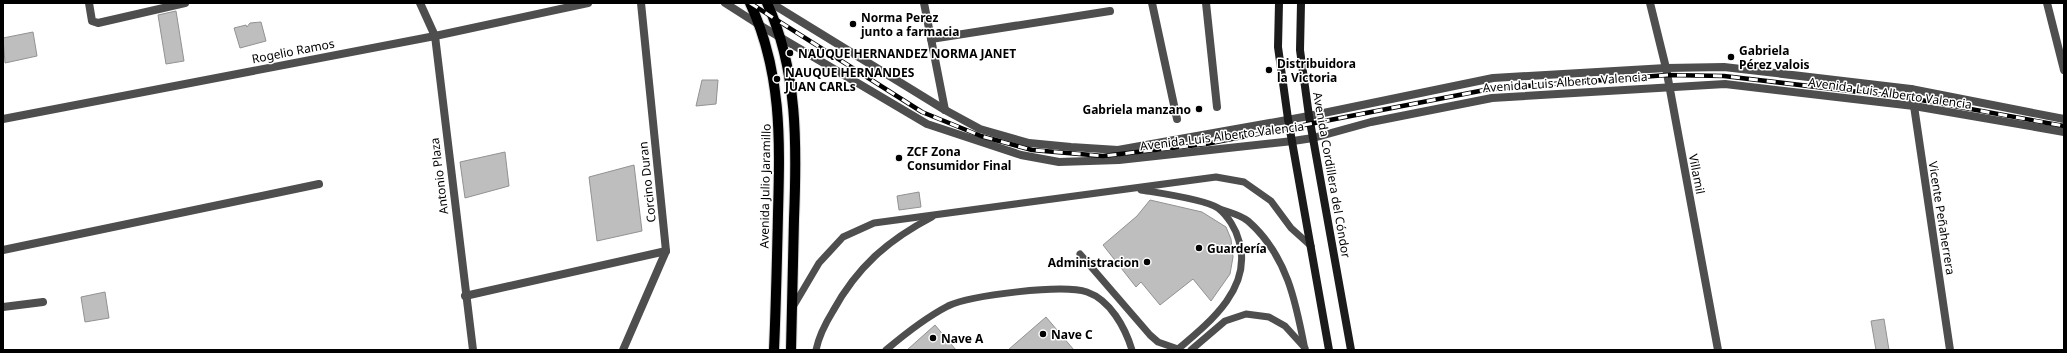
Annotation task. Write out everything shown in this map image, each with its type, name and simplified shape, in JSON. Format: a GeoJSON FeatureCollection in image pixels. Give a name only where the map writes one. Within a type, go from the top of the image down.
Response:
{"type":"FeatureCollection","features":[{"type":"Feature","properties":{"kind":"main road","name":"Avenida Julio Jaramillo"},"geometry":{"type":"LineString","coordinates":[[750,3],[761,26],[776,89],[780,134],[774,350]]}},
{"type":"Feature","properties":{"kind":"main road"},"geometry":{"type":"LineString","coordinates":[[767,3],[779,36],[794,108],[796,152],[791,350]]}},
{"type":"Feature","properties":{"kind":"street"},"geometry":{"type":"LineString","coordinates":[[89,3],[92,21],[98,23],[185,3]]}},
{"type":"Feature","properties":{"kind":"street","name":"Antonio Plaza"},"geometry":{"type":"LineString","coordinates":[[420,3],[435,36],[465,296],[473,350]]}},
{"type":"Feature","properties":{"kind":"street","name":"Rogelio Ramos"},"geometry":{"type":"LineString","coordinates":[[3,119],[435,36],[588,3]]}},
{"type":"Feature","properties":{"kind":"street","name":"Corcino Duran"},"geometry":{"type":"LineString","coordinates":[[623,350],[666,251],[640,3]]}},
{"type":"Feature","properties":{"kind":"street","name":"Avenida Luis Alberto Valencia"},"geometry":{"type":"LineString","coordinates":[[725,3],[761,26],[927,124],[1021,155],[1059,162],[1119,160],[1313,138],[1371,122],[1492,98],[1669,86],[1725,84],[1914,106],[2064,132]]}},
{"type":"Feature","properties":{"kind":"street","name":"Avenida Luis Alberto Valencia"},"geometry":{"type":"LineString","coordinates":[[771,3],[945,110],[980,129],[1029,142],[1118,150],[1288,118],[1309,116],[1493,78],[1666,68],[1724,67],[1910,89],[2064,119]]}},
{"type":"Feature","properties":{"kind":"street"},"geometry":{"type":"LineString","coordinates":[[924,3],[945,110]]}},
{"type":"Feature","properties":{"kind":"street"},"geometry":{"type":"LineString","coordinates":[[1152,3],[1177,119]]}},
{"type":"Feature","properties":{"kind":"street"},"geometry":{"type":"LineString","coordinates":[[1206,3],[1217,107]]}},
{"type":"Feature","properties":{"kind":"street"},"geometry":{"type":"LineString","coordinates":[[1279,3],[1278,47],[1288,118],[1329,350]]}},
{"type":"Feature","properties":{"kind":"street","name":"Avenida Cordillera del Cóndor"},"geometry":{"type":"LineString","coordinates":[[1301,3],[1300,50],[1309,116],[1351,350]]}},
{"type":"Feature","properties":{"kind":"street","name":"Villamil"},"geometry":{"type":"LineString","coordinates":[[1650,3],[1666,68],[1718,350]]}},
{"type":"Feature","properties":{"kind":"street"},"geometry":{"type":"LineString","coordinates":[[2047,3],[2064,70]]}},
{"type":"Feature","properties":{"kind":"street"},"geometry":{"type":"LineString","coordinates":[[931,39],[1110,11]]}},
{"type":"Feature","properties":{"kind":"street","name":"Vicente Peñaherrera"},"geometry":{"type":"LineString","coordinates":[[1910,89],[1910,98],[1914,106],[1950,350]]}},
{"type":"Feature","properties":{"kind":"street"},"geometry":{"type":"LineString","coordinates":[[3,250],[318,184]]}},
{"type":"Feature","properties":{"kind":"street"},"geometry":{"type":"LineString","coordinates":[[465,296],[666,251]]}},
{"type":"Feature","properties":{"kind":"street"},"geometry":{"type":"LineString","coordinates":[[3,307],[43,302]]}},
{"type":"Feature","properties":{"kind":"lane"},"geometry":{"type":"LineString","coordinates":[[792,309],[819,263],[843,237],[874,223],[1216,177],[1244,182],[1271,201],[1291,228],[1311,246]]}},
{"type":"Feature","properties":{"kind":"lane"},"geometry":{"type":"LineString","coordinates":[[1133,188],[1189,198],[1247,220],[1277,255],[1294,294],[1305,349]]}},
{"type":"Feature","properties":{"kind":"lane"},"geometry":{"type":"LineString","coordinates":[[1080,254],[1150,335],[1158,342],[1178,350],[1222,308],[1238,283],[1242,250],[1235,229],[1218,208]]}},
{"type":"Feature","properties":{"kind":"lane"},"geometry":{"type":"LineString","coordinates":[[816,350],[819,334],[845,288],[869,259],[908,230],[936,215]]}},
{"type":"Feature","properties":{"kind":"lane"},"geometry":{"type":"LineString","coordinates":[[886,350],[911,328],[950,306],[1002,293],[1059,289],[1086,292],[1108,305],[1127,335],[1132,350]]}},
{"type":"Feature","properties":{"kind":"lane"},"geometry":{"type":"LineString","coordinates":[[1191,350],[1225,322],[1246,314],[1269,317],[1285,326],[1305,349]]}},
{"type":"Feature","properties":{"kind":"building"},"geometry":{"type":"Polygon","coordinates":[[[176,11],[184,61],[166,64],[158,15],[176,11]]]}},
{"type":"Feature","properties":{"kind":"building"},"geometry":{"type":"Polygon","coordinates":[[[261,22],[266,41],[240,48],[234,28],[246,25],[247,27],[250,23],[261,22]]]}},
{"type":"Feature","properties":{"kind":"building"},"geometry":{"type":"Polygon","coordinates":[[[33,32],[37,56],[5,63],[3,38],[33,32]]]}},
{"type":"Feature","properties":{"kind":"building"},"geometry":{"type":"Polygon","coordinates":[[[702,80],[718,80],[716,104],[696,106],[702,80]]]}},
{"type":"Feature","properties":{"kind":"building"},"geometry":{"type":"Polygon","coordinates":[[[505,152],[509,186],[465,198],[460,162],[505,152]]]}},
{"type":"Feature","properties":{"kind":"building"},"geometry":{"type":"Polygon","coordinates":[[[634,165],[642,231],[597,241],[589,177],[634,165]]]}},
{"type":"Feature","properties":{"kind":"building"},"geometry":{"type":"Polygon","coordinates":[[[919,192],[921,207],[899,210],[897,196],[919,192]]]}},
{"type":"Feature","properties":{"kind":"building"},"geometry":{"type":"Polygon","coordinates":[[[1150,200],[1202,212],[1226,227],[1231,239],[1233,257],[1230,274],[1211,301],[1193,279],[1160,305],[1141,282],[1136,287],[1103,245],[1137,216],[1150,200]]]}},
{"type":"Feature","properties":{"kind":"building"},"geometry":{"type":"Polygon","coordinates":[[[105,292],[109,318],[85,322],[81,297],[105,292]]]}},
{"type":"Feature","properties":{"kind":"building","name":"Nave C"},"geometry":{"type":"Polygon","coordinates":[[[1046,317],[1074,350],[1008,350],[1046,317]]]}},
{"type":"Feature","properties":{"kind":"building"},"geometry":{"type":"Polygon","coordinates":[[[1884,319],[1889,350],[1876,350],[1871,321],[1884,319]]]}},
{"type":"Feature","properties":{"kind":"building","name":"Nave A"},"geometry":{"type":"Polygon","coordinates":[[[935,325],[956,350],[907,350],[935,325]]]}},
{"type":"Feature","properties":{"kind":"railway"},"geometry":{"type":"LineString","coordinates":[[750,3],[922,112],[981,136],[1032,150],[1103,156],[1206,144],[1490,89],[1667,75],[1724,76],[1910,98],[2064,126]]}},
{"type":"Feature","properties":{"kind":"place","name":"Norma Perez junto a farmacia"},"geometry":{"type":"Point","coordinates":[853,24]}},
{"type":"Feature","properties":{"kind":"place","name":"NAUQUE HERNANDEZ NORMA JANET"},"geometry":{"type":"Point","coordinates":[790,53]}},
{"type":"Feature","properties":{"kind":"place","name":"Gabriela Pérez valois"},"geometry":{"type":"Point","coordinates":[1731,57]}},
{"type":"Feature","properties":{"kind":"place","name":"Distribuidora la Victoria"},"geometry":{"type":"Point","coordinates":[1269,70]}},
{"type":"Feature","properties":{"kind":"place","name":"NAUQUE HERNANDES JUAN CARLs"},"geometry":{"type":"Point","coordinates":[777,79]}},
{"type":"Feature","properties":{"kind":"place","name":"Gabriela manzano"},"geometry":{"type":"Point","coordinates":[1199,109]}},
{"type":"Feature","properties":{"kind":"place","name":"ZCF Zona Consumidor Final"},"geometry":{"type":"Point","coordinates":[899,158]}},
{"type":"Feature","properties":{"kind":"place","name":"Guardería"},"geometry":{"type":"Point","coordinates":[1199,248]}},
{"type":"Feature","properties":{"kind":"place","name":"Administracion"},"geometry":{"type":"Point","coordinates":[1147,262]}},
{"type":"Feature","properties":{"kind":"place","name":"Nave C"},"geometry":{"type":"Point","coordinates":[1043,334]}},
{"type":"Feature","properties":{"kind":"place","name":"Nave A"},"geometry":{"type":"Point","coordinates":[933,338]}}]}
